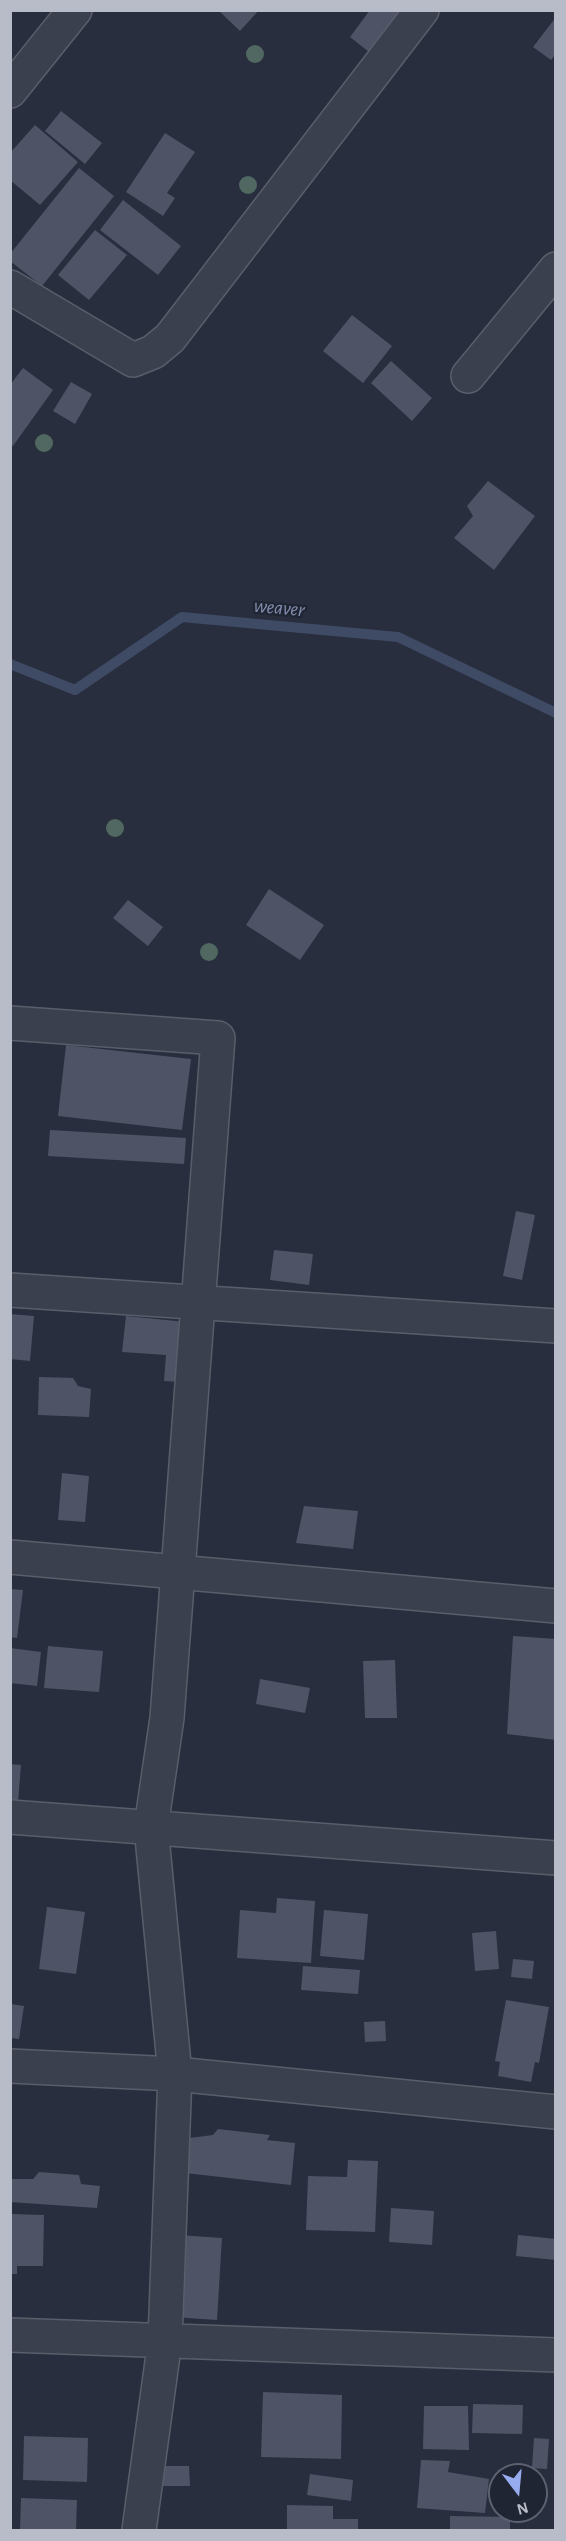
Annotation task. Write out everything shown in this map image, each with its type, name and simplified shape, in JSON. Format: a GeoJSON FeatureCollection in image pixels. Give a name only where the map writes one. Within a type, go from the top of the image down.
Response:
{"type":"FeatureCollection","features":[{"type":"Feature","properties":{"kind":"street"},"geometry":{"type":"LineString","coordinates":[[10,91],[75,10]]}},
{"type":"Feature","properties":{"kind":"street"},"geometry":{"type":"LineString","coordinates":[[10,287],[133,360],[153,352],[170,338],[422,10]]}},
{"type":"Feature","properties":{"kind":"street"},"geometry":{"type":"LineString","coordinates":[[468,376],[555,269]]}},
{"type":"Feature","properties":{"kind":"street"},"geometry":{"type":"LineString","coordinates":[[10,1023],[218,1038],[167,1718],[151,1827],[175,2074],[165,2340],[139,2530]]}},
{"type":"Feature","properties":{"kind":"street"},"geometry":{"type":"LineString","coordinates":[[10,1290],[555,1326]]}},
{"type":"Feature","properties":{"kind":"street"},"geometry":{"type":"LineString","coordinates":[[10,1557],[179,1570],[555,1606]]}},
{"type":"Feature","properties":{"kind":"street"},"geometry":{"type":"LineString","coordinates":[[10,1817],[555,1858]]}},
{"type":"Feature","properties":{"kind":"street"},"geometry":{"type":"LineString","coordinates":[[10,2066],[175,2074],[555,2112]]}},
{"type":"Feature","properties":{"kind":"street"},"geometry":{"type":"LineString","coordinates":[[10,2335],[555,2355]]}},
{"type":"Feature","properties":{"kind":"building"},"geometry":{"type":"Polygon","coordinates":[[[218,10],[259,10],[240,31],[218,10]]]}},
{"type":"Feature","properties":{"kind":"building"},"geometry":{"type":"Polygon","coordinates":[[[370,10],[401,10],[369,52],[350,37],[370,10]]]}},
{"type":"Feature","properties":{"kind":"building"},"geometry":{"type":"Polygon","coordinates":[[[556,17],[556,54],[551,60],[533,47],[556,17]]]}},
{"type":"Feature","properties":{"kind":"building"},"geometry":{"type":"Polygon","coordinates":[[[61,111],[102,143],[85,164],[45,131],[61,111]]]}},
{"type":"Feature","properties":{"kind":"building"},"geometry":{"type":"Polygon","coordinates":[[[35,125],[78,162],[40,205],[10,180],[10,153],[35,125]]]}},
{"type":"Feature","properties":{"kind":"building"},"geometry":{"type":"Polygon","coordinates":[[[165,133],[195,152],[167,193],[175,198],[163,216],[126,192],[165,133]]]}},
{"type":"Feature","properties":{"kind":"building"},"geometry":{"type":"Polygon","coordinates":[[[79,168],[114,196],[42,286],[10,261],[10,254],[79,168]]]}},
{"type":"Feature","properties":{"kind":"building"},"geometry":{"type":"Polygon","coordinates":[[[123,200],[181,246],[158,275],[100,230],[123,200]]]}},
{"type":"Feature","properties":{"kind":"building"},"geometry":{"type":"Polygon","coordinates":[[[95,230],[127,255],[89,300],[58,275],[95,230]]]}},
{"type":"Feature","properties":{"kind":"building"},"geometry":{"type":"Polygon","coordinates":[[[352,315],[392,346],[363,383],[323,351],[352,315]]]}},
{"type":"Feature","properties":{"kind":"building"},"geometry":{"type":"Polygon","coordinates":[[[391,361],[432,398],[412,421],[371,383],[391,361]]]}},
{"type":"Feature","properties":{"kind":"building"},"geometry":{"type":"Polygon","coordinates":[[[23,368],[53,390],[13,446],[10,444],[10,385],[23,368]]]}},
{"type":"Feature","properties":{"kind":"building"},"geometry":{"type":"Polygon","coordinates":[[[71,382],[92,394],[75,424],[53,411],[71,382]]]}},
{"type":"Feature","properties":{"kind":"building"},"geometry":{"type":"Polygon","coordinates":[[[488,481],[535,516],[494,570],[454,538],[473,516],[467,506],[488,481]]]}},
{"type":"Feature","properties":{"kind":"building"},"geometry":{"type":"Polygon","coordinates":[[[269,889],[324,925],[300,960],[246,925],[269,889]]]}},
{"type":"Feature","properties":{"kind":"building"},"geometry":{"type":"Polygon","coordinates":[[[128,900],[163,927],[148,946],[113,918],[128,900]]]}},
{"type":"Feature","properties":{"kind":"building"},"geometry":{"type":"Polygon","coordinates":[[[66,1045],[191,1059],[182,1130],[58,1116],[66,1045]]]}},
{"type":"Feature","properties":{"kind":"building"},"geometry":{"type":"Polygon","coordinates":[[[50,1130],[186,1138],[184,1164],[48,1156],[50,1130]]]}},
{"type":"Feature","properties":{"kind":"building"},"geometry":{"type":"Polygon","coordinates":[[[516,1211],[535,1215],[522,1280],[503,1276],[516,1211]]]}},
{"type":"Feature","properties":{"kind":"building"},"geometry":{"type":"Polygon","coordinates":[[[274,1250],[313,1254],[309,1285],[270,1280],[274,1250]]]}},
{"type":"Feature","properties":{"kind":"building"},"geometry":{"type":"Polygon","coordinates":[[[10,1314],[34,1316],[30,1361],[10,1359],[10,1314]]]}},
{"type":"Feature","properties":{"kind":"building"},"geometry":{"type":"Polygon","coordinates":[[[126,1316],[186,1322],[181,1382],[164,1381],[166,1355],[122,1352],[126,1316]]]}},
{"type":"Feature","properties":{"kind":"building"},"geometry":{"type":"Polygon","coordinates":[[[39,1377],[73,1378],[78,1386],[91,1389],[89,1417],[38,1415],[39,1377]]]}},
{"type":"Feature","properties":{"kind":"building"},"geometry":{"type":"Polygon","coordinates":[[[62,1473],[89,1476],[85,1522],[58,1520],[62,1473]]]}},
{"type":"Feature","properties":{"kind":"building"},"geometry":{"type":"Polygon","coordinates":[[[304,1506],[358,1511],[353,1549],[296,1543],[304,1506]]]}},
{"type":"Feature","properties":{"kind":"building"},"geometry":{"type":"Polygon","coordinates":[[[10,1589],[23,1590],[17,1638],[10,1637],[10,1589]]]}},
{"type":"Feature","properties":{"kind":"building"},"geometry":{"type":"Polygon","coordinates":[[[513,1636],[556,1639],[556,1740],[507,1734],[513,1636]]]}},
{"type":"Feature","properties":{"kind":"building"},"geometry":{"type":"Polygon","coordinates":[[[48,1646],[103,1651],[99,1692],[44,1688],[48,1646]]]}},
{"type":"Feature","properties":{"kind":"building"},"geometry":{"type":"Polygon","coordinates":[[[10,1648],[41,1652],[37,1686],[10,1683],[10,1648]]]}},
{"type":"Feature","properties":{"kind":"building"},"geometry":{"type":"Polygon","coordinates":[[[395,1660],[397,1718],[365,1718],[363,1661],[395,1660]]]}},
{"type":"Feature","properties":{"kind":"building"},"geometry":{"type":"Polygon","coordinates":[[[260,1679],[310,1688],[305,1713],[256,1704],[260,1679]]]}},
{"type":"Feature","properties":{"kind":"building"},"geometry":{"type":"Polygon","coordinates":[[[10,1764],[21,1765],[18,1802],[10,1801],[10,1764]]]}},
{"type":"Feature","properties":{"kind":"building"},"geometry":{"type":"Polygon","coordinates":[[[277,1898],[315,1901],[311,1963],[237,1958],[240,1910],[276,1913],[277,1898]]]}},
{"type":"Feature","properties":{"kind":"building"},"geometry":{"type":"Polygon","coordinates":[[[47,1907],[85,1912],[76,1974],[39,1969],[47,1907]]]}},
{"type":"Feature","properties":{"kind":"building"},"geometry":{"type":"Polygon","coordinates":[[[324,1910],[368,1914],[364,1960],[320,1956],[324,1910]]]}},
{"type":"Feature","properties":{"kind":"building"},"geometry":{"type":"Polygon","coordinates":[[[496,1931],[499,1969],[475,1971],[472,1933],[496,1931]]]}},
{"type":"Feature","properties":{"kind":"building"},"geometry":{"type":"Polygon","coordinates":[[[513,1959],[534,1961],[532,1979],[511,1977],[513,1959]]]}},
{"type":"Feature","properties":{"kind":"building"},"geometry":{"type":"Polygon","coordinates":[[[303,1966],[360,1970],[358,1994],[301,1990],[303,1966]]]}},
{"type":"Feature","properties":{"kind":"building"},"geometry":{"type":"Polygon","coordinates":[[[506,2000],[549,2007],[539,2063],[535,2062],[531,2082],[498,2076],[500,2062],[495,2061],[506,2000]]]}},
{"type":"Feature","properties":{"kind":"building"},"geometry":{"type":"Polygon","coordinates":[[[10,2004],[24,2006],[19,2039],[10,2038],[10,2004]]]}},
{"type":"Feature","properties":{"kind":"building"},"geometry":{"type":"Polygon","coordinates":[[[385,2021],[386,2041],[365,2042],[364,2022],[385,2021]]]}},
{"type":"Feature","properties":{"kind":"building"},"geometry":{"type":"Polygon","coordinates":[[[218,2129],[270,2135],[267,2140],[295,2143],[291,2185],[185,2173],[189,2138],[213,2135],[218,2129]]]}},
{"type":"Feature","properties":{"kind":"building"},"geometry":{"type":"Polygon","coordinates":[[[348,2160],[378,2161],[375,2232],[306,2230],[308,2176],[347,2177],[348,2160]]]}},
{"type":"Feature","properties":{"kind":"building"},"geometry":{"type":"Polygon","coordinates":[[[39,2172],[79,2175],[81,2184],[100,2186],[97,2208],[10,2202],[10,2179],[33,2179],[39,2172]]]}},
{"type":"Feature","properties":{"kind":"building"},"geometry":{"type":"Polygon","coordinates":[[[391,2208],[434,2211],[432,2245],[389,2242],[391,2208]]]}},
{"type":"Feature","properties":{"kind":"building"},"geometry":{"type":"Polygon","coordinates":[[[10,2214],[44,2215],[43,2266],[17,2266],[17,2274],[10,2274],[10,2214]]]}},
{"type":"Feature","properties":{"kind":"building"},"geometry":{"type":"Polygon","coordinates":[[[178,2235],[222,2238],[217,2320],[173,2317],[178,2235]]]}},
{"type":"Feature","properties":{"kind":"building"},"geometry":{"type":"Polygon","coordinates":[[[518,2235],[556,2239],[556,2260],[516,2256],[518,2235]]]}},
{"type":"Feature","properties":{"kind":"building"},"geometry":{"type":"Polygon","coordinates":[[[263,2392],[342,2395],[341,2459],[261,2457],[263,2392]]]}},
{"type":"Feature","properties":{"kind":"building"},"geometry":{"type":"Polygon","coordinates":[[[473,2404],[523,2405],[522,2434],[472,2433],[473,2404]]]}},
{"type":"Feature","properties":{"kind":"building"},"geometry":{"type":"Polygon","coordinates":[[[424,2406],[468,2406],[469,2450],[423,2449],[424,2406]]]}},
{"type":"Feature","properties":{"kind":"building"},"geometry":{"type":"Polygon","coordinates":[[[24,2436],[88,2438],[87,2482],[23,2480],[24,2436]]]}},
{"type":"Feature","properties":{"kind":"building"},"geometry":{"type":"Polygon","coordinates":[[[534,2438],[549,2439],[547,2463],[532,2463],[534,2438]]]}},
{"type":"Feature","properties":{"kind":"building"},"geometry":{"type":"Polygon","coordinates":[[[421,2460],[450,2461],[448,2472],[488,2479],[485,2513],[417,2508],[421,2460]]]}},
{"type":"Feature","properties":{"kind":"building"},"geometry":{"type":"Polygon","coordinates":[[[160,2466],[189,2466],[190,2486],[161,2486],[160,2466]]]}},
{"type":"Feature","properties":{"kind":"building"},"geometry":{"type":"Polygon","coordinates":[[[310,2474],[353,2480],[351,2501],[307,2495],[310,2474]]]}},
{"type":"Feature","properties":{"kind":"building"},"geometry":{"type":"Polygon","coordinates":[[[21,2498],[77,2500],[76,2530],[20,2530],[21,2498]]]}},
{"type":"Feature","properties":{"kind":"building"},"geometry":{"type":"Polygon","coordinates":[[[287,2505],[333,2506],[333,2519],[358,2519],[358,2530],[287,2530],[287,2505]]]}},
{"type":"Feature","properties":{"kind":"building"},"geometry":{"type":"Polygon","coordinates":[[[450,2516],[488,2517],[488,2523],[510,2523],[510,2530],[450,2530],[450,2516]]]}},
{"type":"Feature","properties":{"kind":"waterway","name":"weaver"},"geometry":{"type":"LineString","coordinates":[[10,664],[75,690],[182,617],[398,637],[556,713]]}}]}
